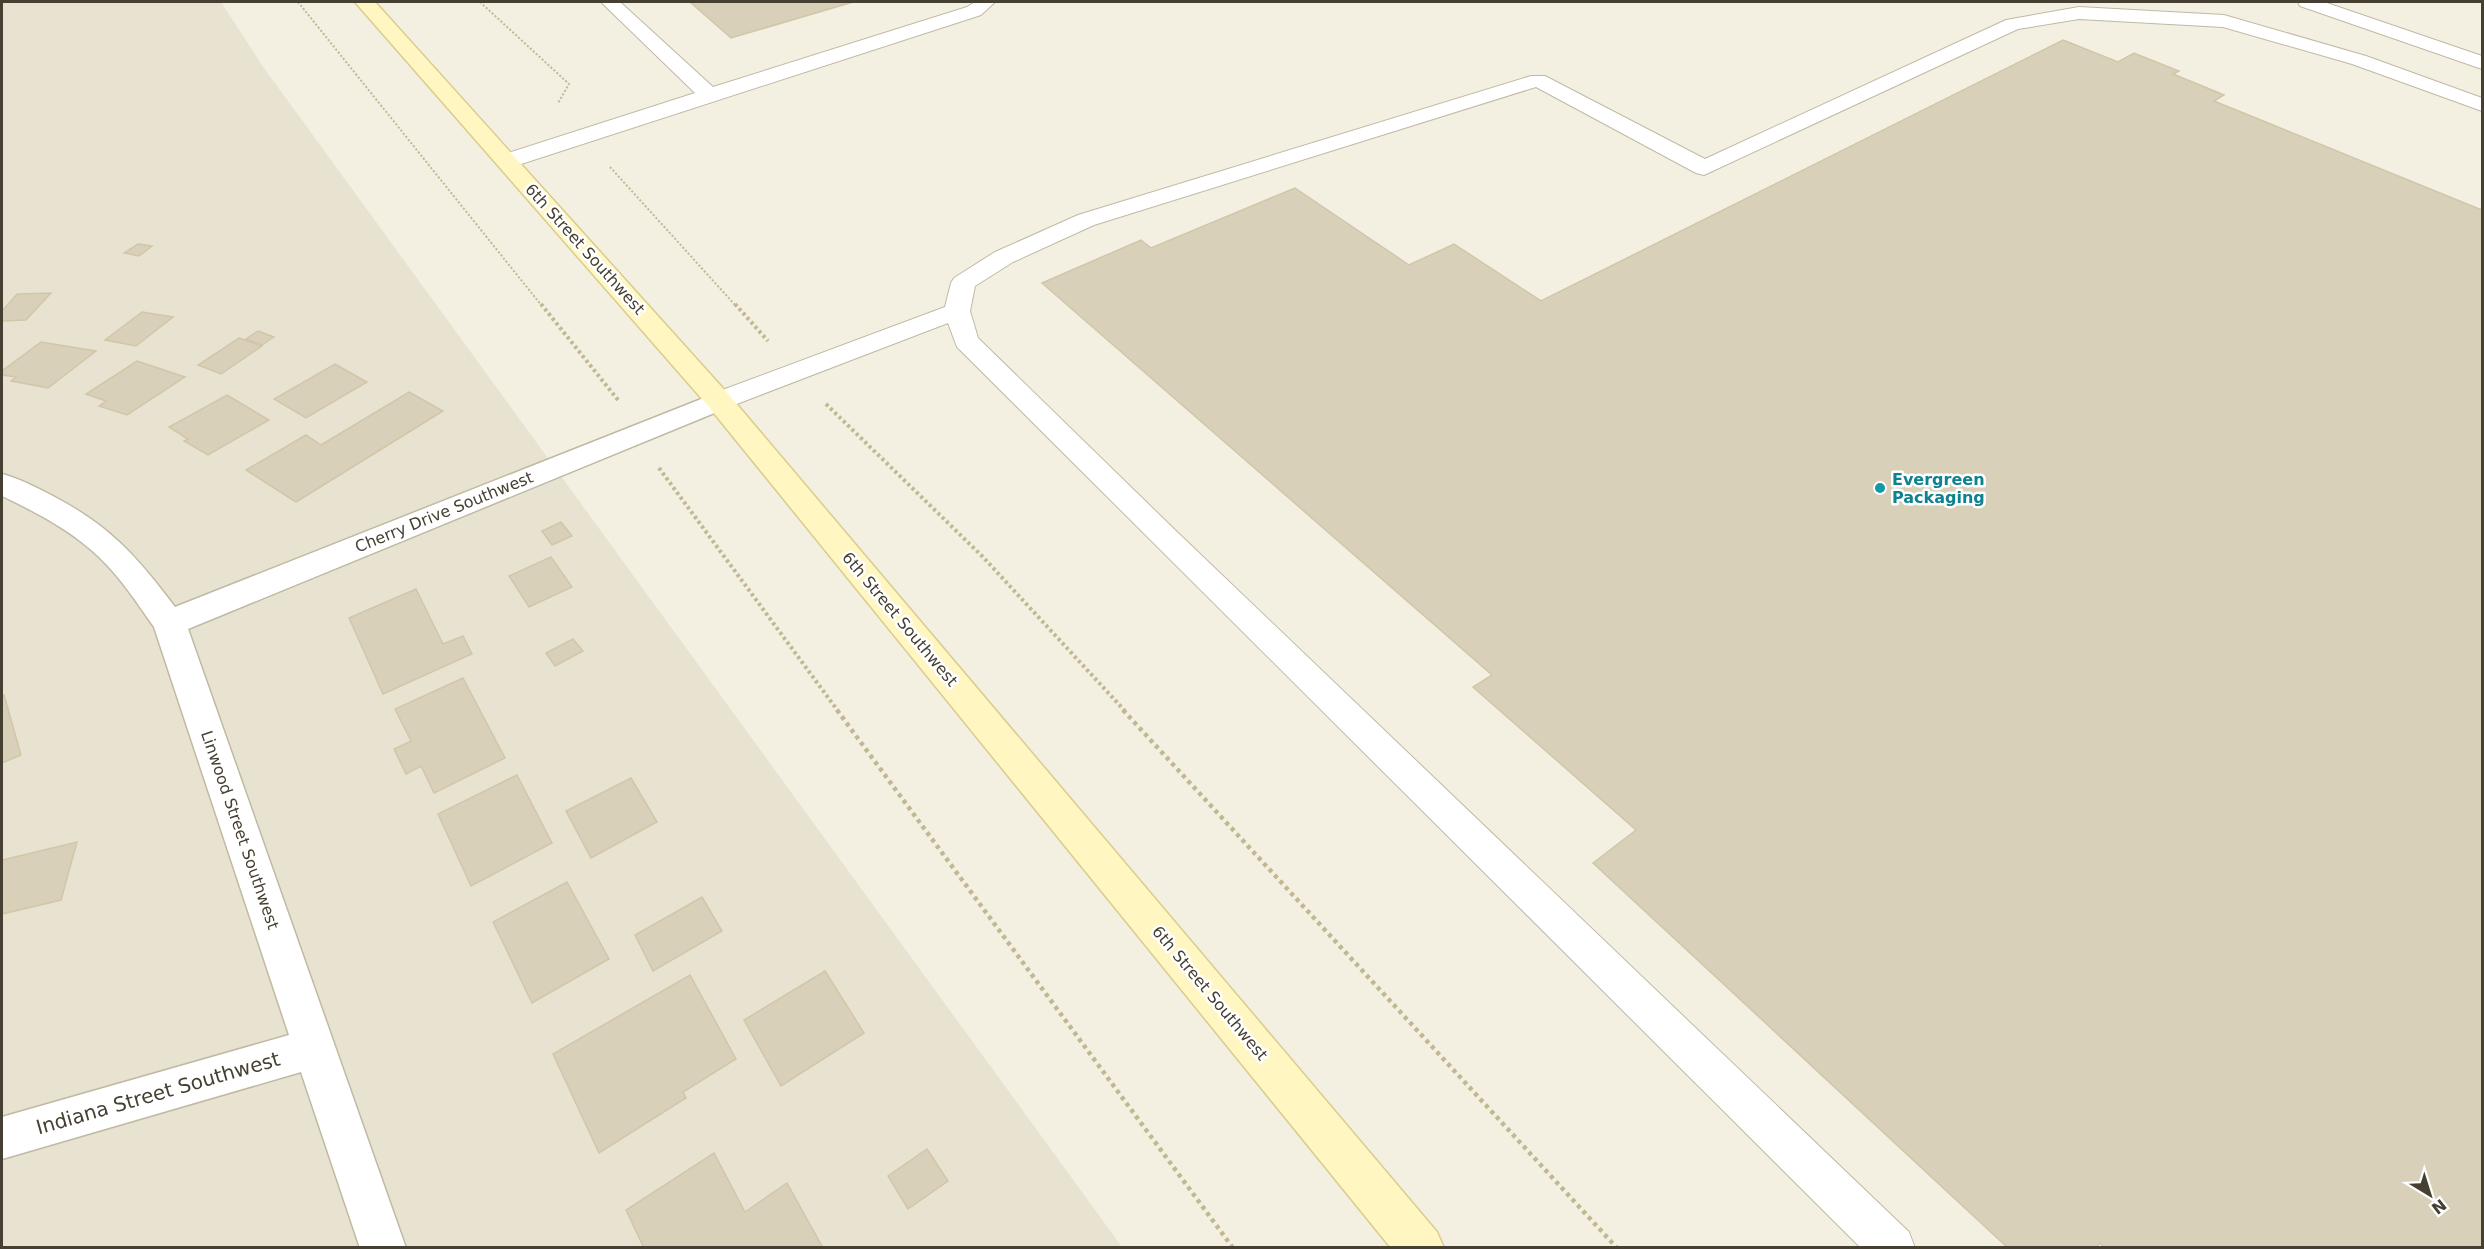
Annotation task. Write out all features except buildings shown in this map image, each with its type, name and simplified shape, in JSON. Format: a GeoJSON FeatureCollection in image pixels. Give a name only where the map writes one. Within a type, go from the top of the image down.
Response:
{"type":"FeatureCollection","features":[{"type":"Feature","properties":{"kind":"main road","name":"6th Street Southwest"},"geometry":{"type":"LineString","coordinates":[[365,2],[719,401],[1421,1248]]}},
{"type":"Feature","properties":{"kind":"street","name":"Cherry Drive Southwest"},"geometry":{"type":"LineString","coordinates":[[169,623],[719,401]]}},
{"type":"Feature","properties":{"kind":"street","name":"Linwood Street Southwest"},"geometry":{"type":"LineString","coordinates":[[2,484],[50,506],[103,542],[138,581],[169,623],[383,1248]]}},
{"type":"Feature","properties":{"kind":"street","name":"Indiana Street Southwest"},"geometry":{"type":"LineString","coordinates":[[2,1138],[314,1048]]}},
{"type":"Feature","properties":{"kind":"lane"},"geometry":{"type":"LineString","coordinates":[[610,2],[709,95]]}},
{"type":"Feature","properties":{"kind":"lane"},"geometry":{"type":"LineString","coordinates":[[507,161],[974,10],[986,2]]}},
{"type":"Feature","properties":{"kind":"lane"},"geometry":{"type":"LineString","coordinates":[[2079,13],[2101,2]]}},
{"type":"Feature","properties":{"kind":"lane"},"geometry":{"type":"LineString","coordinates":[[2307,2],[2482,63]]}},
{"type":"Feature","properties":{"kind":"lane"},"geometry":{"type":"LineString","coordinates":[[1893,1248],[966,341],[957,311],[963,283],[1004,257],[1086,220],[1538,80],[1704,168],[2013,24],[2079,13],[2224,21],[2359,60],[2482,105]]}},
{"type":"Feature","properties":{"kind":"lane"},"geometry":{"type":"LineString","coordinates":[[719,401],[957,311]]}},
{"type":"Feature","properties":{"kind":"path"},"geometry":{"type":"LineString","coordinates":[[298,2],[618,400],[653,459],[1233,1248]]}},
{"type":"Feature","properties":{"kind":"path"},"geometry":{"type":"LineString","coordinates":[[480,2],[569,84],[556,107],[796,372],[983,557],[1617,1248]]}},
{"type":"Feature","properties":{"kind":"shaded area"},"geometry":{"type":"Polygon","coordinates":[[[2,2],[221,2],[264,68],[1122,1247],[2,1248],[2,2]]]}},
{"type":"Feature","properties":{"kind":"place","name":"Evergreen Packaging"},"geometry":{"type":"Point","coordinates":[1880,488]}}]}
